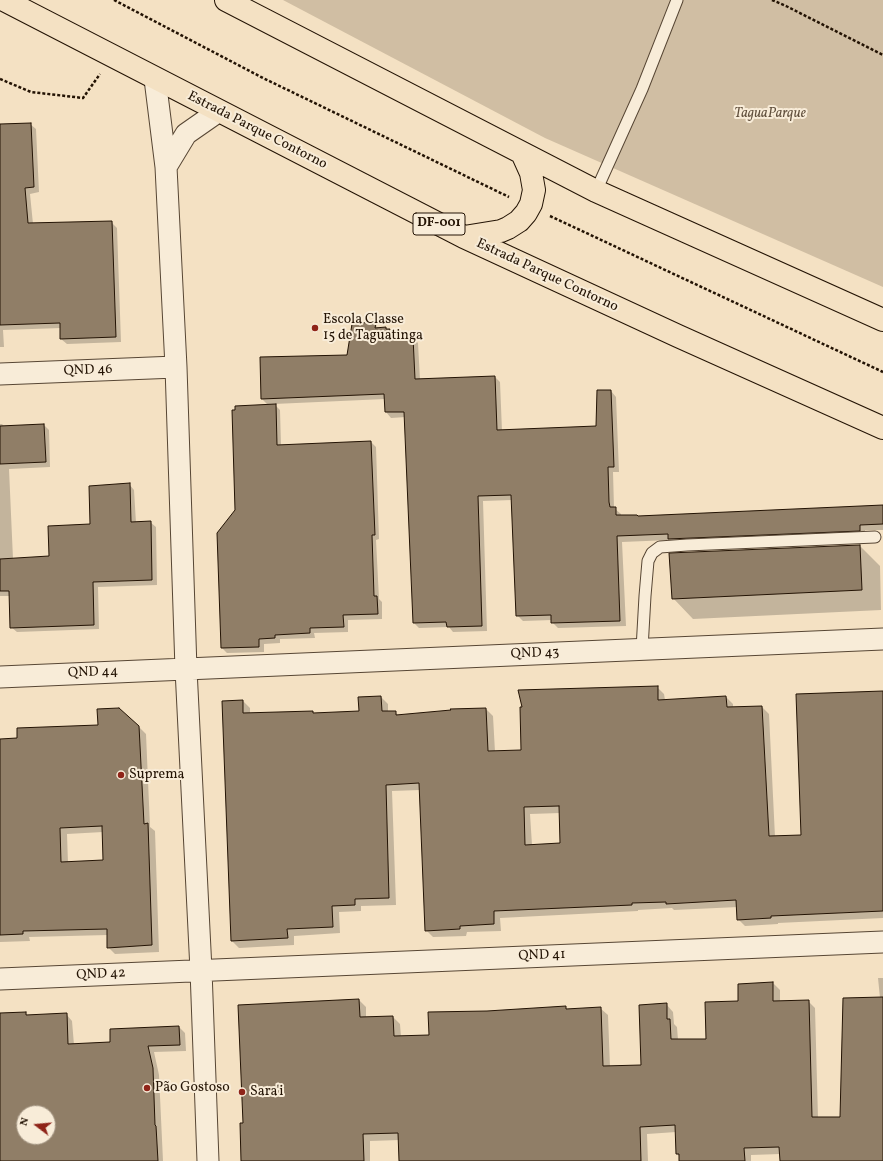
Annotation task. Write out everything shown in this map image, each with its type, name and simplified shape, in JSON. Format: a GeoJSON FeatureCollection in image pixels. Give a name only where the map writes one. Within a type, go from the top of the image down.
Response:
{"type":"FeatureCollection","features":[{"type":"Feature","properties":{"kind":"highway","name":"Estrada Parque Contorno"},"geometry":{"type":"LineString","coordinates":[[4,0],[464,237],[656,326],[883,428]]}},
{"type":"Feature","properties":{"kind":"highway"},"geometry":{"type":"LineString","coordinates":[[226,0],[596,192],[883,320]]}},
{"type":"Feature","properties":{"kind":"highway"},"geometry":{"type":"LineString","coordinates":[[464,237],[501,231],[519,221],[529,206],[534,190],[531,173],[522,153]]}},
{"type":"Feature","properties":{"kind":"street"},"geometry":{"type":"LineString","coordinates":[[156,79],[166,167],[176,367],[186,669],[201,970],[208,1161]]}},
{"type":"Feature","properties":{"kind":"street"},"geometry":{"type":"LineString","coordinates":[[166,167],[186,134],[219,111]]}},
{"type":"Feature","properties":{"kind":"street","name":"QND 46"},"geometry":{"type":"LineString","coordinates":[[0,374],[176,367]]}},
{"type":"Feature","properties":{"kind":"street","name":"QND 43"},"geometry":{"type":"LineString","coordinates":[[186,669],[883,639]]}},
{"type":"Feature","properties":{"kind":"street","name":"QND 44"},"geometry":{"type":"LineString","coordinates":[[0,677],[186,669]]}},
{"type":"Feature","properties":{"kind":"street","name":"QND 41"},"geometry":{"type":"LineString","coordinates":[[201,970],[883,942]]}},
{"type":"Feature","properties":{"kind":"street","name":"QND 42"},"geometry":{"type":"LineString","coordinates":[[0,979],[201,970]]}},
{"type":"Feature","properties":{"kind":"lane"},"geometry":{"type":"LineString","coordinates":[[596,192],[642,89],[677,0]]}},
{"type":"Feature","properties":{"kind":"lane"},"geometry":{"type":"LineString","coordinates":[[642,649],[648,561],[652,553],[660,547],[687,544],[875,537]]}},
{"type":"Feature","properties":{"kind":"path"},"geometry":{"type":"LineString","coordinates":[[114,0],[263,78],[529,206],[883,372]]}},
{"type":"Feature","properties":{"kind":"path"},"geometry":{"type":"LineString","coordinates":[[772,0],[883,55]]}},
{"type":"Feature","properties":{"kind":"path"},"geometry":{"type":"LineString","coordinates":[[0,79],[32,92],[83,98],[112,56]]}},
{"type":"Feature","properties":{"kind":"green space","name":"TaguaParque"},"geometry":{"type":"Polygon","coordinates":[[[283,0],[883,0],[883,287],[545,138],[283,0]]]}},
{"type":"Feature","properties":{"kind":"building"},"geometry":{"type":"Polygon","coordinates":[[[31,123],[34,187],[25,188],[28,223],[112,221],[116,337],[60,339],[60,323],[0,325],[0,124],[31,123]]]}},
{"type":"Feature","properties":{"kind":"building"},"geometry":{"type":"Polygon","coordinates":[[[372,322],[372,324],[376,324],[375,328],[386,327],[386,329],[390,329],[389,332],[396,331],[396,333],[400,333],[400,336],[413,337],[415,379],[495,376],[497,430],[596,426],[597,390],[611,390],[614,467],[608,467],[609,502],[610,507],[616,507],[616,515],[638,516],[883,505],[883,524],[860,525],[860,531],[668,539],[668,534],[617,536],[620,621],[551,623],[551,615],[516,616],[511,495],[478,496],[482,626],[447,627],[446,622],[413,623],[404,412],[385,412],[384,394],[261,399],[260,357],[347,355],[352,324],[372,322]]]}},
{"type":"Feature","properties":{"kind":"building"},"geometry":{"type":"Polygon","coordinates":[[[276,404],[277,445],[371,441],[375,535],[372,535],[374,596],[377,596],[378,614],[343,615],[344,627],[310,628],[310,633],[275,635],[275,638],[259,639],[259,647],[221,648],[217,533],[235,510],[232,410],[235,410],[235,406],[276,404]]]}},
{"type":"Feature","properties":{"kind":"building"},"geometry":{"type":"Polygon","coordinates":[[[44,424],[46,462],[0,464],[0,426],[44,424]]]}},
{"type":"Feature","properties":{"kind":"building"},"geometry":{"type":"Polygon","coordinates":[[[130,483],[131,522],[151,521],[152,580],[93,582],[94,625],[10,628],[9,591],[0,591],[0,559],[49,556],[48,526],[90,524],[89,486],[130,483]]]}},
{"type":"Feature","properties":{"kind":"building"},"geometry":{"type":"Polygon","coordinates":[[[860,545],[862,590],[672,599],[669,553],[860,545]]]}},
{"type":"Feature","properties":{"kind":"building"},"geometry":{"type":"Polygon","coordinates":[[[658,686],[658,700],[726,696],[727,707],[762,706],[769,836],[801,835],[796,694],[883,691],[883,911],[771,916],[771,918],[737,920],[736,900],[666,904],[666,902],[632,903],[632,905],[494,911],[494,924],[460,926],[460,929],[425,931],[419,783],[386,785],[389,898],[355,899],[355,905],[332,906],[333,927],[287,929],[288,938],[231,941],[222,701],[243,700],[243,713],[313,711],[313,713],[359,711],[358,697],[381,696],[382,711],[396,711],[396,715],[451,710],[450,709],[486,708],[488,751],[521,750],[520,707],[522,707],[518,690],[658,686]],[[559,806],[524,807],[525,845],[560,843],[559,806]]]}},
{"type":"Feature","properties":{"kind":"building"},"geometry":{"type":"Polygon","coordinates":[[[119,708],[139,726],[144,824],[148,823],[152,945],[107,948],[107,929],[23,931],[23,934],[0,935],[0,739],[17,738],[17,728],[98,725],[97,709],[119,708]],[[102,826],[60,828],[61,862],[103,860],[102,826]]]}},
{"type":"Feature","properties":{"kind":"building"},"geometry":{"type":"Polygon","coordinates":[[[773,982],[773,1001],[809,1000],[812,1117],[840,1117],[843,998],[883,997],[883,1161],[780,1161],[779,1147],[744,1148],[745,1161],[679,1161],[679,1154],[676,1154],[675,1125],[640,1127],[641,1161],[399,1161],[398,1133],[363,1134],[364,1161],[241,1161],[240,1123],[243,1123],[238,1005],[359,999],[360,1017],[393,1016],[394,1036],[429,1035],[428,1012],[487,1011],[566,1006],[566,1009],[601,1007],[603,1066],[641,1065],[639,1005],[667,1003],[667,1019],[670,1019],[671,1039],[706,1039],[705,1002],[738,1001],[738,984],[773,982]]]}},
{"type":"Feature","properties":{"kind":"building"},"geometry":{"type":"Polygon","coordinates":[[[26,1012],[26,1015],[67,1013],[68,1044],[110,1042],[110,1029],[179,1026],[180,1045],[148,1046],[153,1068],[158,1161],[0,1161],[0,1013],[26,1012]]]}},
{"type":"Feature","properties":{"kind":"place","name":"Escola Classe 15 de Taguatinga"},"geometry":{"type":"Point","coordinates":[315,328]}},
{"type":"Feature","properties":{"kind":"place","name":"Suprema"},"geometry":{"type":"Point","coordinates":[121,775]}},
{"type":"Feature","properties":{"kind":"place","name":"Pão Gostoso"},"geometry":{"type":"Point","coordinates":[147,1088]}},
{"type":"Feature","properties":{"kind":"place","name":"Sara'i"},"geometry":{"type":"Point","coordinates":[242,1092]}}]}
